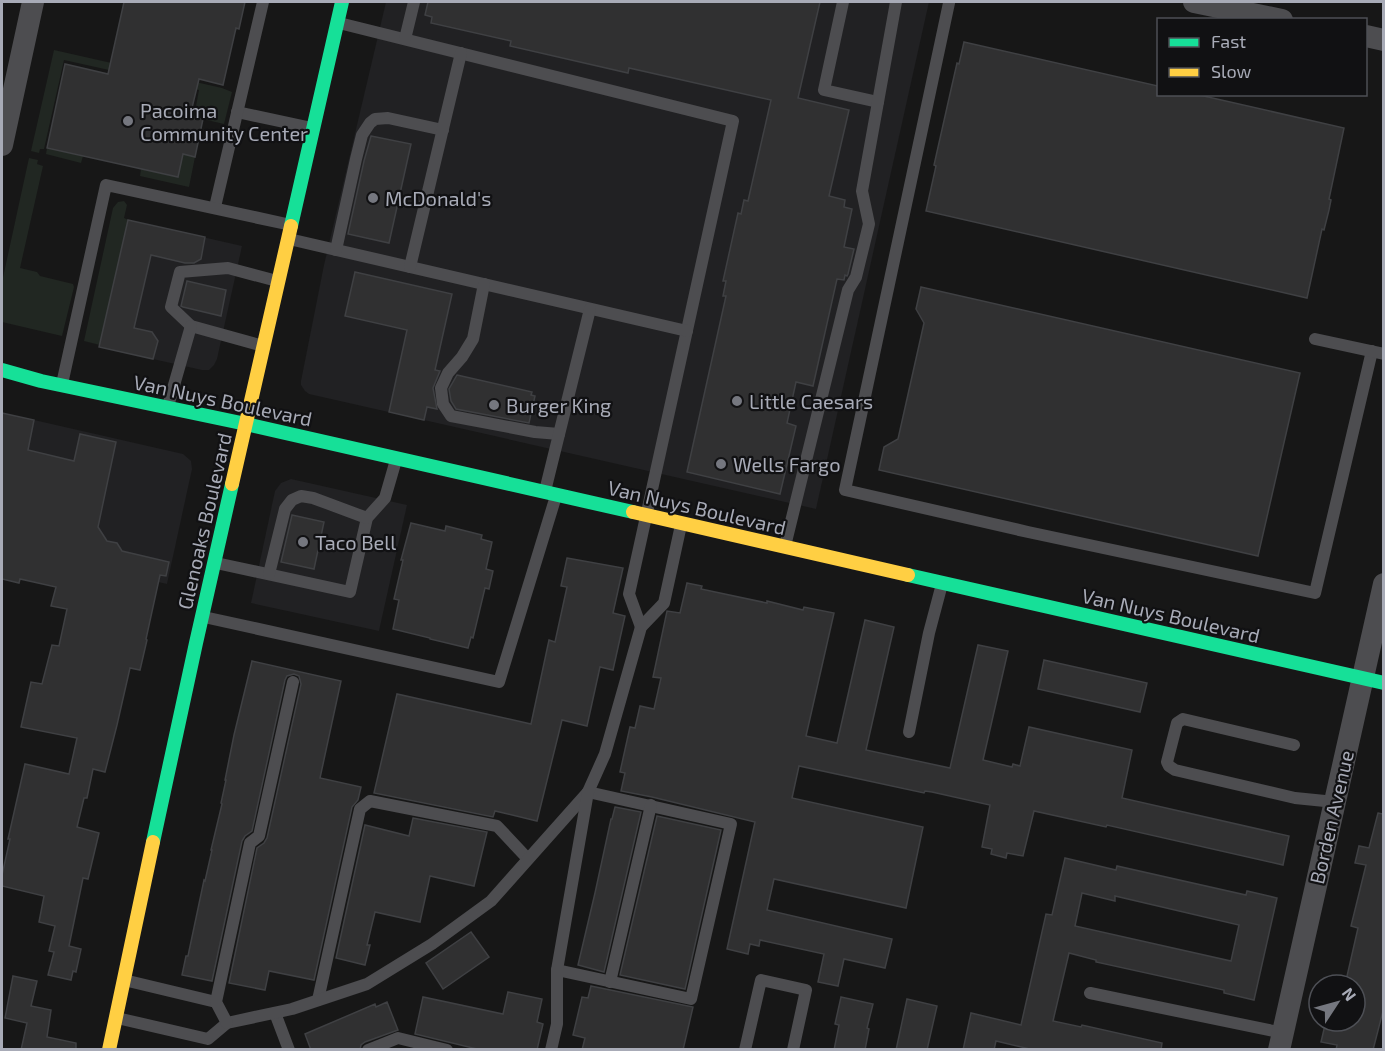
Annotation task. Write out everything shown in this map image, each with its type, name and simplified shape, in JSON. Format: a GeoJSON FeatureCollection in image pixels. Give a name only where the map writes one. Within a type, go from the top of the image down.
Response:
{"type":"FeatureCollection","features":[{"type":"Feature","properties":{"kind":"main road","name":"Glenoaks Boulevard"},"geometry":{"type":"LineString","coordinates":[[109,1050],[214,562],[342,2]]}},
{"type":"Feature","properties":{"kind":"main road","name":"Van Nuys Boulevard"},"geometry":{"type":"LineString","coordinates":[[2,370],[1373,681]]}},
{"type":"Feature","properties":{"kind":"street"},"geometry":{"type":"LineString","coordinates":[[2,145],[33,2]]}},
{"type":"Feature","properties":{"kind":"street"},"geometry":{"type":"LineString","coordinates":[[1194,2],[1272,18]]}},
{"type":"Feature","properties":{"kind":"street"},"geometry":{"type":"LineString","coordinates":[[1367,36],[1383,40]]}},
{"type":"Feature","properties":{"kind":"street","name":"Borden Avenue"},"geometry":{"type":"LineString","coordinates":[[1281,1041],[1335,802],[1373,681],[1383,584]]}},
{"type":"Feature","properties":{"kind":"lane"},"geometry":{"type":"LineString","coordinates":[[215,207],[263,2]]}},
{"type":"Feature","properties":{"kind":"lane"},"geometry":{"type":"LineString","coordinates":[[405,39],[414,2]]}},
{"type":"Feature","properties":{"kind":"lane"},"geometry":{"type":"LineString","coordinates":[[843,2],[824,90],[878,102]]}},
{"type":"Feature","properties":{"kind":"lane"},"geometry":{"type":"LineString","coordinates":[[784,547],[848,290],[856,277],[869,224],[862,191],[896,2]]}},
{"type":"Feature","properties":{"kind":"lane"},"geometry":{"type":"LineString","coordinates":[[949,3],[845,490],[1315,592],[1378,352],[1316,339]]}},
{"type":"Feature","properties":{"kind":"lane"},"geometry":{"type":"LineString","coordinates":[[337,22],[733,121],[629,594],[641,627]]}},
{"type":"Feature","properties":{"kind":"lane"},"geometry":{"type":"LineString","coordinates":[[410,267],[462,53]]}},
{"type":"Feature","properties":{"kind":"lane"},"geometry":{"type":"LineString","coordinates":[[237,112],[313,128]]}},
{"type":"Feature","properties":{"kind":"lane"},"geometry":{"type":"LineString","coordinates":[[336,250],[362,135],[370,123],[388,117],[443,130]]}},
{"type":"Feature","properties":{"kind":"lane"},"geometry":{"type":"LineString","coordinates":[[62,385],[106,185],[291,225]]}},
{"type":"Feature","properties":{"kind":"lane"},"geometry":{"type":"LineString","coordinates":[[288,239],[687,331]]}},
{"type":"Feature","properties":{"kind":"lane"},"geometry":{"type":"LineString","coordinates":[[263,346],[191,326],[171,308],[180,272],[228,268],[278,281]]}},
{"type":"Feature","properties":{"kind":"lane"},"geometry":{"type":"LineString","coordinates":[[484,284],[473,339],[462,357],[447,374],[441,388],[443,404],[451,416],[535,432],[559,434]]}},
{"type":"Feature","properties":{"kind":"lane"},"geometry":{"type":"LineString","coordinates":[[202,617],[499,681],[551,494],[559,434],[590,309]]}},
{"type":"Feature","properties":{"kind":"lane"},"geometry":{"type":"LineString","coordinates":[[167,408],[191,326]]}},
{"type":"Feature","properties":{"kind":"lane"},"geometry":{"type":"LineString","coordinates":[[214,562],[350,592],[367,518],[385,498],[396,459]]}},
{"type":"Feature","properties":{"kind":"lane"},"geometry":{"type":"LineString","coordinates":[[269,574],[285,509],[292,500],[301,496],[313,498],[367,518]]}},
{"type":"Feature","properties":{"kind":"lane"},"geometry":{"type":"LineString","coordinates":[[551,1050],[557,1024],[557,970],[588,792],[605,754],[641,627],[664,603],[681,523]]}},
{"type":"Feature","properties":{"kind":"lane"},"geometry":{"type":"LineString","coordinates":[[909,732],[928,633],[942,583]]}},
{"type":"Feature","properties":{"kind":"lane"},"geometry":{"type":"LineString","coordinates":[[227,1023],[216,1002],[250,843],[259,836],[293,682]]}},
{"type":"Feature","properties":{"kind":"lane"},"geometry":{"type":"LineString","coordinates":[[1294,746],[1183,719],[1177,723],[1167,762],[1175,770],[1295,798],[1335,802]]}},
{"type":"Feature","properties":{"kind":"lane"},"geometry":{"type":"LineString","coordinates":[[557,970],[691,999],[731,824],[588,792]]}},
{"type":"Feature","properties":{"kind":"lane"},"geometry":{"type":"LineString","coordinates":[[116,1018],[208,1039],[227,1023],[292,1009],[366,984],[432,944],[491,901],[588,792]]}},
{"type":"Feature","properties":{"kind":"lane"},"geometry":{"type":"LineString","coordinates":[[318,1000],[360,809],[370,801],[496,826],[528,859]]}},
{"type":"Feature","properties":{"kind":"lane"},"geometry":{"type":"LineString","coordinates":[[610,982],[651,806]]}},
{"type":"Feature","properties":{"kind":"lane"},"geometry":{"type":"LineString","coordinates":[[124,980],[216,1002]]}},
{"type":"Feature","properties":{"kind":"lane"},"geometry":{"type":"LineString","coordinates":[[745,1050],[760,980],[806,990],[793,1050]]}},
{"type":"Feature","properties":{"kind":"lane"},"geometry":{"type":"LineString","coordinates":[[1090,993],[1281,1041]]}},
{"type":"Feature","properties":{"kind":"lane"},"geometry":{"type":"LineString","coordinates":[[274,1013],[289,1050]]}},
{"type":"Feature","properties":{"kind":"lane"},"geometry":{"type":"LineString","coordinates":[[368,1050],[398,1038],[424,1047],[447,1050]]}},
{"type":"Feature","properties":{"kind":"shaded area"},"geometry":{"type":"Polygon","coordinates":[[[386,2],[929,2],[816,509],[309,394],[305,391],[301,381],[324,265],[386,2]]]}},
{"type":"Feature","properties":{"kind":"shaded area"},"geometry":{"type":"Polygon","coordinates":[[[54,50],[232,92],[224,124],[194,117],[199,90],[64,60],[44,149],[40,149],[39,153],[31,151],[54,50]]]}},
{"type":"Feature","properties":{"kind":"shaded area"},"geometry":{"type":"Polygon","coordinates":[[[47,148],[83,156],[81,163],[46,154],[47,148]]]}},
{"type":"Feature","properties":{"kind":"shaded area"},"geometry":{"type":"Polygon","coordinates":[[[183,154],[195,157],[189,187],[140,176],[141,169],[177,177],[183,154]]]}},
{"type":"Feature","properties":{"kind":"shaded area"},"geometry":{"type":"Polygon","coordinates":[[[29,158],[38,160],[37,164],[43,166],[20,268],[37,272],[40,276],[73,284],[62,336],[2,322],[2,282],[29,158]]]}},
{"type":"Feature","properties":{"kind":"shaded area"},"geometry":{"type":"Polygon","coordinates":[[[124,201],[127,205],[124,218],[128,220],[100,345],[84,341],[113,208],[118,202],[124,201]]]}},
{"type":"Feature","properties":{"kind":"shaded area"},"geometry":{"type":"Polygon","coordinates":[[[128,220],[242,246],[217,359],[209,370],[99,347],[128,220]]]}},
{"type":"Feature","properties":{"kind":"shaded area"},"geometry":{"type":"Polygon","coordinates":[[[34,420],[183,454],[191,461],[192,469],[167,584],[6,547],[34,420]]]}},
{"type":"Feature","properties":{"kind":"shaded area"},"geometry":{"type":"Polygon","coordinates":[[[291,479],[407,505],[379,631],[251,603],[275,491],[281,483],[291,479]]]}},
{"type":"Feature","properties":{"kind":"building"},"geometry":{"type":"Polygon","coordinates":[[[124,2],[245,2],[239,29],[236,28],[223,85],[199,79],[190,116],[203,119],[195,157],[183,154],[178,177],[47,148],[65,64],[108,74],[124,2]]]}},
{"type":"Feature","properties":{"kind":"building"},"geometry":{"type":"Polygon","coordinates":[[[428,2],[820,2],[798,98],[849,110],[829,196],[845,200],[844,207],[852,209],[844,247],[854,249],[847,276],[845,275],[844,280],[837,279],[813,386],[796,382],[787,423],[796,426],[780,494],[687,472],[726,296],[723,296],[726,281],[723,281],[738,213],[741,214],[744,200],[748,201],[771,100],[629,68],[628,73],[510,46],[511,41],[431,23],[432,17],[425,15],[428,2]]]}},
{"type":"Feature","properties":{"kind":"building"},"geometry":{"type":"Polygon","coordinates":[[[964,42],[1157,86],[1157,96],[1204,96],[1344,128],[1329,199],[1331,200],[1329,210],[1324,230],[1322,229],[1307,298],[926,211],[936,166],[934,165],[957,63],[959,64],[964,42]]]}},
{"type":"Feature","properties":{"kind":"building"},"geometry":{"type":"Polygon","coordinates":[[[371,136],[411,144],[389,243],[348,234],[371,136]]]}},
{"type":"Feature","properties":{"kind":"building"},"geometry":{"type":"Polygon","coordinates":[[[128,220],[205,237],[201,259],[194,263],[151,255],[134,328],[152,332],[158,341],[153,359],[99,347],[128,220]]]}},
{"type":"Feature","properties":{"kind":"building"},"geometry":{"type":"Polygon","coordinates":[[[355,272],[452,294],[435,370],[440,371],[433,388],[437,409],[427,407],[424,420],[389,412],[407,330],[345,316],[355,272]]]}},
{"type":"Feature","properties":{"kind":"building"},"geometry":{"type":"Polygon","coordinates":[[[187,281],[226,290],[221,316],[181,306],[187,281]]]}},
{"type":"Feature","properties":{"kind":"building"},"geometry":{"type":"Polygon","coordinates":[[[921,287],[1300,373],[1258,556],[879,470],[884,447],[898,439],[924,323],[916,309],[921,287]]]}},
{"type":"Feature","properties":{"kind":"building","name":"Burger King"},"geometry":{"type":"Polygon","coordinates":[[[457,375],[532,392],[531,395],[535,396],[529,423],[456,409],[451,401],[449,389],[457,375]]]}},
{"type":"Feature","properties":{"kind":"building"},"geometry":{"type":"Polygon","coordinates":[[[2,413],[34,420],[28,450],[74,461],[80,434],[116,442],[98,527],[107,541],[117,543],[122,551],[169,562],[166,576],[160,575],[140,670],[130,668],[105,772],[93,769],[87,798],[84,798],[77,827],[99,833],[88,879],[83,878],[69,946],[81,949],[76,972],[73,971],[71,980],[48,975],[54,952],[49,951],[55,926],[39,922],[44,896],[2,886],[2,875],[10,839],[8,839],[25,764],[69,774],[77,738],[21,727],[31,682],[42,684],[52,645],[59,646],[67,609],[51,606],[56,587],[20,579],[19,583],[2,579],[2,413]]]}},
{"type":"Feature","properties":{"kind":"building","name":"Taco Bell"},"geometry":{"type":"Polygon","coordinates":[[[292,515],[324,522],[314,569],[281,562],[292,515]]]}},
{"type":"Feature","properties":{"kind":"building"},"geometry":{"type":"Polygon","coordinates":[[[411,523],[445,531],[446,526],[482,535],[481,539],[492,542],[486,569],[493,571],[489,589],[485,588],[473,638],[471,637],[468,648],[393,629],[399,600],[394,599],[411,523]]]}},
{"type":"Feature","properties":{"kind":"building"},"geometry":{"type":"Polygon","coordinates":[[[567,558],[623,568],[613,613],[625,616],[613,670],[600,667],[587,726],[562,720],[537,821],[495,811],[493,817],[374,793],[397,694],[531,724],[549,640],[555,642],[567,587],[561,586],[567,558]]]}},
{"type":"Feature","properties":{"kind":"building"},"geometry":{"type":"Polygon","coordinates":[[[687,583],[702,586],[701,589],[767,603],[767,601],[803,610],[804,607],[834,613],[806,736],[837,743],[865,620],[894,627],[866,750],[950,768],[978,645],[1008,651],[983,760],[1012,767],[1013,764],[1020,766],[1029,727],[1132,750],[1122,798],[1289,836],[1283,865],[1034,811],[1023,856],[1007,853],[1006,858],[991,854],[992,849],[982,847],[990,805],[799,766],[792,798],[923,827],[906,908],[774,879],[767,910],[892,939],[885,968],[844,959],[838,986],[818,982],[824,954],[760,940],[759,946],[750,944],[748,954],[727,949],[755,822],[621,791],[625,773],[620,772],[630,727],[635,728],[640,706],[654,709],[661,678],[653,677],[667,611],[680,613],[687,583]]]}},
{"type":"Feature","properties":{"kind":"building"},"geometry":{"type":"Polygon","coordinates":[[[1044,660],[1147,683],[1140,712],[1038,689],[1044,660]]]}},
{"type":"Feature","properties":{"kind":"building"},"geometry":{"type":"Polygon","coordinates":[[[252,661],[341,681],[320,778],[361,787],[358,800],[352,807],[314,980],[269,971],[265,990],[229,983],[257,848],[267,838],[301,684],[299,676],[294,674],[287,676],[285,680],[252,831],[242,841],[212,981],[182,975],[212,850],[234,735],[252,661]]]}},
{"type":"Feature","properties":{"kind":"building"},"geometry":{"type":"Polygon","coordinates":[[[615,807],[641,812],[604,972],[578,965],[615,807]]]}},
{"type":"Feature","properties":{"kind":"building"},"geometry":{"type":"Polygon","coordinates":[[[1378,813],[1383,814],[1383,1011],[1373,1050],[1336,1050],[1337,1045],[1321,1042],[1323,1033],[1367,1033],[1367,973],[1348,973],[1358,928],[1351,926],[1366,865],[1355,863],[1359,846],[1369,848],[1378,813]]]}},
{"type":"Feature","properties":{"kind":"building"},"geometry":{"type":"Polygon","coordinates":[[[657,816],[721,830],[685,989],[620,975],[657,816]]]}},
{"type":"Feature","properties":{"kind":"building"},"geometry":{"type":"Polygon","coordinates":[[[413,818],[487,832],[474,886],[430,876],[420,922],[375,912],[365,965],[336,958],[365,825],[409,836],[413,818]]]}},
{"type":"Feature","properties":{"kind":"building"},"geometry":{"type":"Polygon","coordinates":[[[1065,858],[1116,870],[1117,866],[1246,895],[1247,891],[1277,898],[1254,1000],[1224,993],[1224,990],[1096,962],[1096,960],[1069,953],[1053,1021],[1081,1027],[1082,1025],[1162,1043],[1161,1050],[1034,1050],[996,1041],[994,1050],[963,1050],[971,1013],[1021,1025],[1046,914],[1052,915],[1065,858]],[[1082,893],[1075,926],[1231,961],[1239,925],[1115,896],[1115,901],[1082,893]]]}},
{"type":"Feature","properties":{"kind":"building"},"geometry":{"type":"Polygon","coordinates":[[[471,932],[489,957],[443,989],[426,963],[471,932]]]}},
{"type":"Feature","properties":{"kind":"building"},"geometry":{"type":"Polygon","coordinates":[[[13,976],[37,981],[31,1006],[51,1010],[47,1037],[76,1043],[76,1050],[21,1050],[27,1023],[5,1018],[13,976]]]}},
{"type":"Feature","properties":{"kind":"building"},"geometry":{"type":"Polygon","coordinates":[[[591,986],[693,1007],[683,1050],[582,1050],[585,1038],[573,1035],[582,997],[588,998],[591,986]]]}},
{"type":"Feature","properties":{"kind":"building"},"geometry":{"type":"Polygon","coordinates":[[[508,992],[542,999],[537,1022],[543,1024],[537,1050],[481,1050],[415,1034],[423,997],[503,1014],[508,992]]]}},
{"type":"Feature","properties":{"kind":"building"},"geometry":{"type":"Polygon","coordinates":[[[841,997],[873,1004],[865,1050],[834,1050],[839,1025],[835,1024],[841,997]]]}},
{"type":"Feature","properties":{"kind":"building"},"geometry":{"type":"Polygon","coordinates":[[[907,999],[937,1006],[927,1050],[896,1050],[907,999]]]}},
{"type":"Feature","properties":{"kind":"building"},"geometry":{"type":"Polygon","coordinates":[[[387,1002],[398,1030],[365,1042],[361,1045],[360,1050],[311,1050],[305,1034],[375,1004],[376,1007],[387,1002]]]}},
{"type":"Feature","properties":{"kind":"traffic: fast"},"geometry":{"type":"LineString","coordinates":[[291,226],[342,2]]}},
{"type":"Feature","properties":{"kind":"traffic: fast"},"geometry":{"type":"LineString","coordinates":[[2,370],[41,381],[246,424],[633,512]]}},
{"type":"Feature","properties":{"kind":"traffic: fast"},"geometry":{"type":"LineString","coordinates":[[153,842],[232,484]]}},
{"type":"Feature","properties":{"kind":"traffic: fast"},"geometry":{"type":"LineString","coordinates":[[908,575],[1384,683]]}},
{"type":"Feature","properties":{"kind":"traffic: slow"},"geometry":{"type":"LineString","coordinates":[[232,484],[291,226]]}},
{"type":"Feature","properties":{"kind":"traffic: slow"},"geometry":{"type":"LineString","coordinates":[[633,512],[908,575]]}},
{"type":"Feature","properties":{"kind":"traffic: slow"},"geometry":{"type":"LineString","coordinates":[[109,1050],[153,842]]}},
{"type":"Feature","properties":{"kind":"place","name":"Pacoima Community Center"},"geometry":{"type":"Point","coordinates":[128,121]}},
{"type":"Feature","properties":{"kind":"place","name":"McDonald's"},"geometry":{"type":"Point","coordinates":[373,198]}},
{"type":"Feature","properties":{"kind":"place","name":"Little Caesars"},"geometry":{"type":"Point","coordinates":[737,401]}},
{"type":"Feature","properties":{"kind":"place","name":"Burger King"},"geometry":{"type":"Point","coordinates":[494,405]}},
{"type":"Feature","properties":{"kind":"place","name":"Wells Fargo"},"geometry":{"type":"Point","coordinates":[721,464]}},
{"type":"Feature","properties":{"kind":"place","name":"Taco Bell"},"geometry":{"type":"Point","coordinates":[303,542]}}]}
